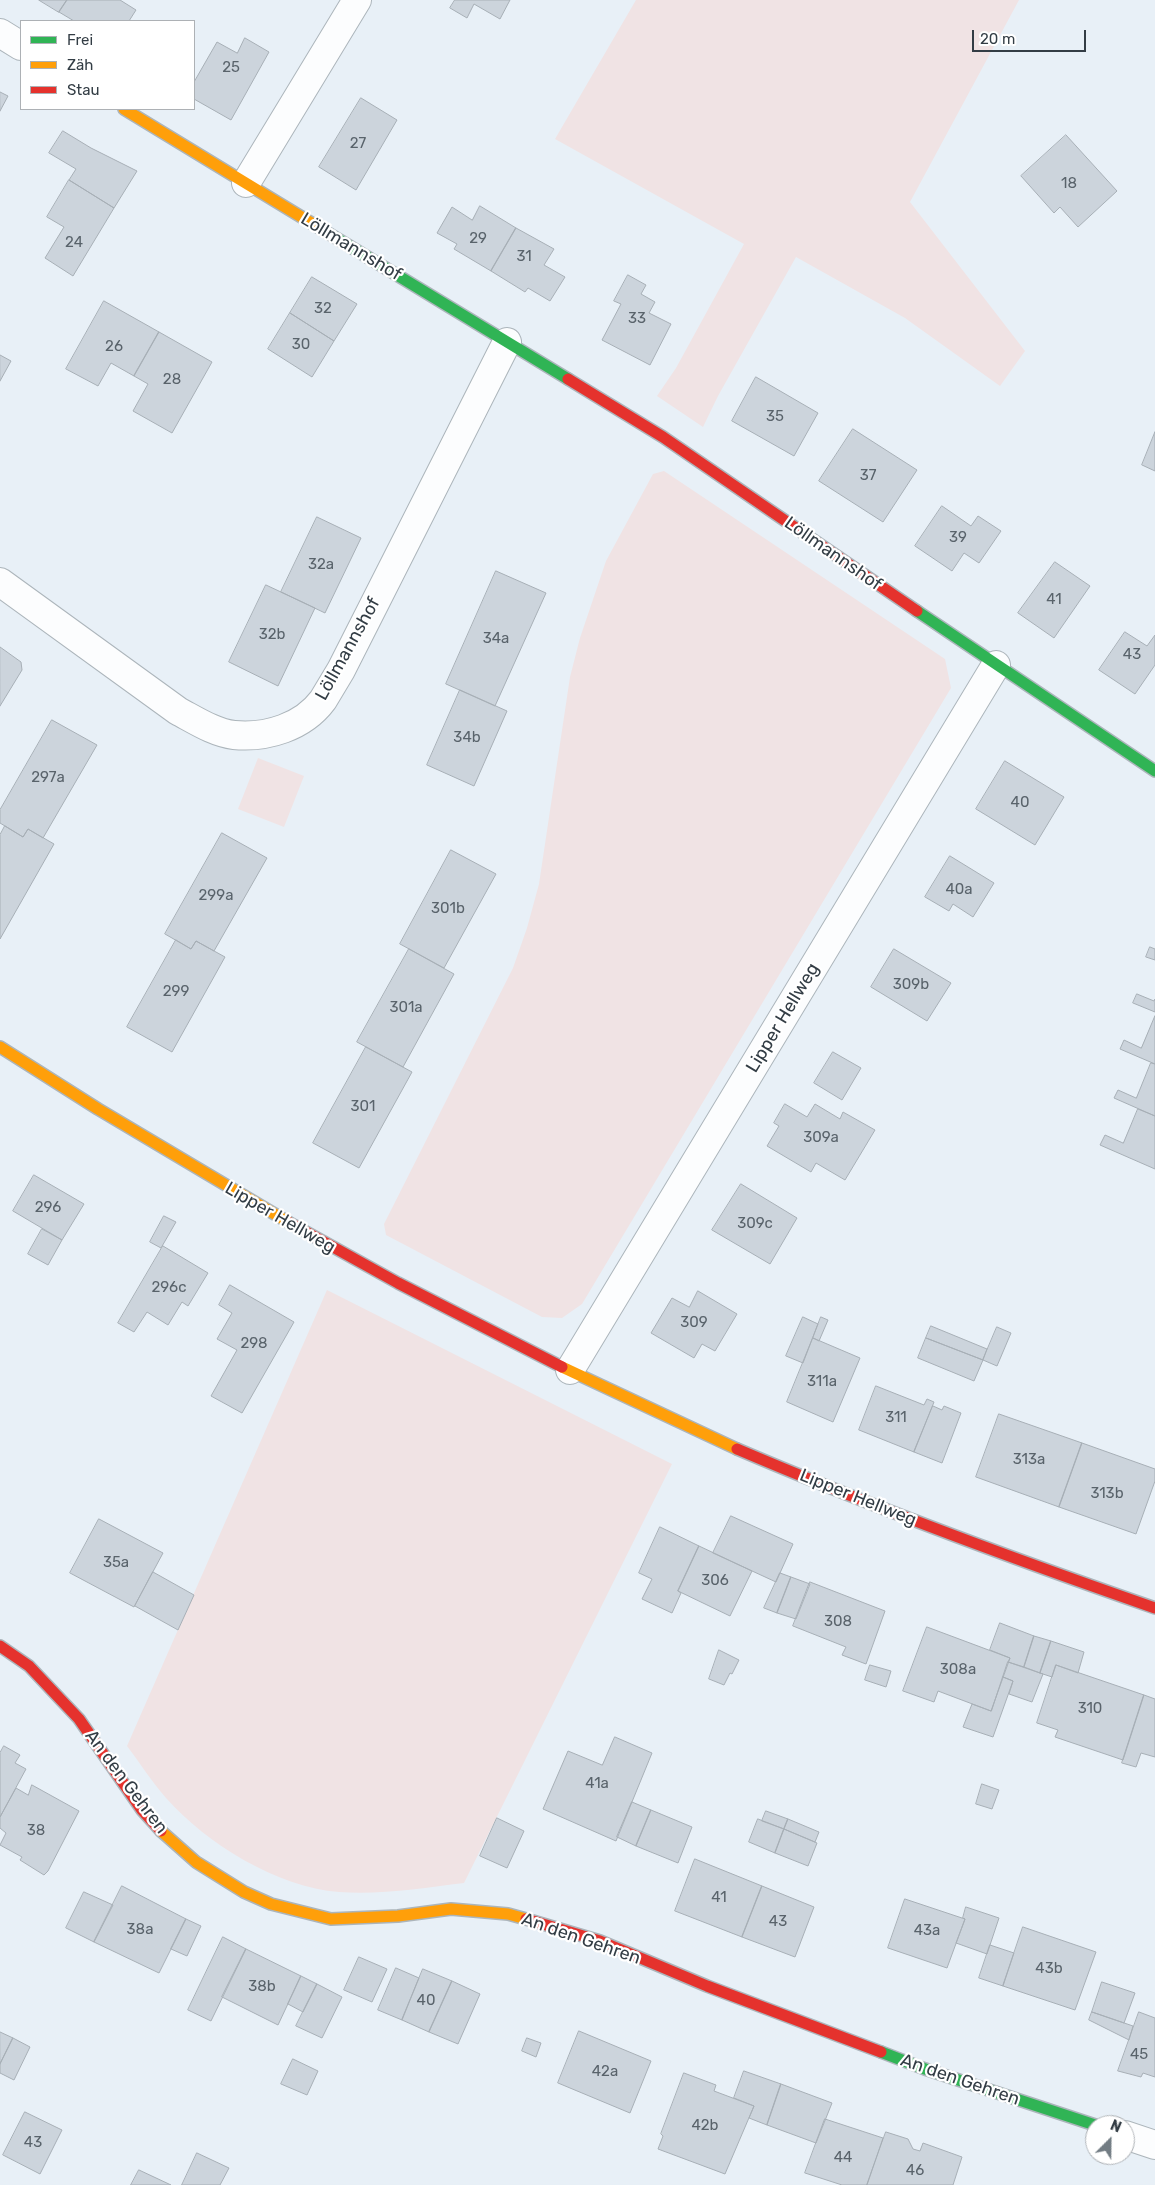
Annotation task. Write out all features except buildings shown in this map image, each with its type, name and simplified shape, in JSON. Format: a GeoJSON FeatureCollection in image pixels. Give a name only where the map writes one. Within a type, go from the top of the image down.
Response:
{"type":"FeatureCollection","features":[{"type":"Feature","properties":{"kind":"street"},"geometry":{"type":"LineString","coordinates":[[246,183],[357,0]]}},
{"type":"Feature","properties":{"kind":"street"},"geometry":{"type":"LineString","coordinates":[[0,33],[20,45]]}},
{"type":"Feature","properties":{"kind":"street","name":"Löllmannshof"},"geometry":{"type":"LineString","coordinates":[[126,110],[663,437],[996,665],[1155,771]]}},
{"type":"Feature","properties":{"kind":"street","name":"Löllmannshof"},"geometry":{"type":"LineString","coordinates":[[0,582],[178,711],[208,727],[233,735],[266,734],[294,725],[322,701],[341,670],[508,342]]}},
{"type":"Feature","properties":{"kind":"street","name":"Lipper Hellweg"},"geometry":{"type":"LineString","coordinates":[[570,1370],[996,665]]}},
{"type":"Feature","properties":{"kind":"street","name":"Lipper Hellweg"},"geometry":{"type":"LineString","coordinates":[[0,1047],[156,1146],[353,1260],[570,1370],[683,1424],[815,1482],[1015,1560],[1155,1608]]}},
{"type":"Feature","properties":{"kind":"street","name":"An den Gehren"},"geometry":{"type":"LineString","coordinates":[[0,1646],[28,1666],[79,1719],[142,1810],[168,1838],[196,1862],[244,1892],[271,1904],[331,1918],[398,1916],[450,1909],[508,1914],[552,1925],[600,1941],[707,1986],[925,2069],[1085,2122]]}},
{"type":"Feature","properties":{"kind":"street"},"geometry":{"type":"LineString","coordinates":[[1135,2138],[1155,2145]]}},
{"type":"Feature","properties":{"kind":"shaded area"},"geometry":{"type":"Polygon","coordinates":[[[636,0],[1019,0],[910,202],[1025,351],[1000,386],[905,318],[796,257],[718,396],[703,427],[657,396],[676,368],[744,244],[555,139],[636,0]]]}},
{"type":"Feature","properties":{"kind":"shaded area"},"geometry":{"type":"Polygon","coordinates":[[[664,471],[945,659],[951,688],[582,1304],[562,1318],[542,1317],[386,1235],[384,1224],[513,968],[527,928],[539,884],[570,677],[580,638],[606,561],[653,474],[664,471]]]}},
{"type":"Feature","properties":{"kind":"shaded area"},"geometry":{"type":"Polygon","coordinates":[[[258,758],[304,776],[284,827],[238,809],[258,758]]]}},
{"type":"Feature","properties":{"kind":"shaded area"},"geometry":{"type":"Polygon","coordinates":[[[327,1290],[672,1464],[464,1883],[386,1892],[355,1893],[315,1888],[292,1882],[268,1872],[222,1847],[202,1831],[166,1798],[127,1746],[327,1290]]]}},
{"type":"Feature","properties":{"kind":"traffic: fast"},"geometry":{"type":"LineString","coordinates":[[313,224],[568,379]]}},
{"type":"Feature","properties":{"kind":"traffic: fast"},"geometry":{"type":"LineString","coordinates":[[917,611],[1155,771]]}},
{"type":"Feature","properties":{"kind":"traffic: fast"},"geometry":{"type":"LineString","coordinates":[[881,2052],[925,2069],[1085,2122]]}},
{"type":"Feature","properties":{"kind":"traffic: slow"},"geometry":{"type":"LineString","coordinates":[[126,110],[313,224]]}},
{"type":"Feature","properties":{"kind":"traffic: slow"},"geometry":{"type":"LineString","coordinates":[[0,1047],[98,1109],[288,1222]]}},
{"type":"Feature","properties":{"kind":"traffic: slow"},"geometry":{"type":"LineString","coordinates":[[562,1367],[737,1449]]}},
{"type":"Feature","properties":{"kind":"traffic: slow"},"geometry":{"type":"LineString","coordinates":[[161,1831],[196,1862],[244,1892],[271,1904],[331,1919],[398,1916],[451,1909],[508,1914],[526,1919]]}},
{"type":"Feature","properties":{"kind":"traffic: jam"},"geometry":{"type":"LineString","coordinates":[[568,379],[663,437],[917,611]]}},
{"type":"Feature","properties":{"kind":"traffic: jam"},"geometry":{"type":"LineString","coordinates":[[288,1222],[398,1283],[562,1367]]}},
{"type":"Feature","properties":{"kind":"traffic: jam"},"geometry":{"type":"LineString","coordinates":[[737,1449],[945,1532],[1155,1608]]}},
{"type":"Feature","properties":{"kind":"traffic: jam"},"geometry":{"type":"LineString","coordinates":[[0,1646],[29,1666],[79,1719],[142,1810],[161,1831]]}},
{"type":"Feature","properties":{"kind":"traffic: jam"},"geometry":{"type":"LineString","coordinates":[[526,1919],[600,1941],[707,1986],[881,2052]]}}]}
